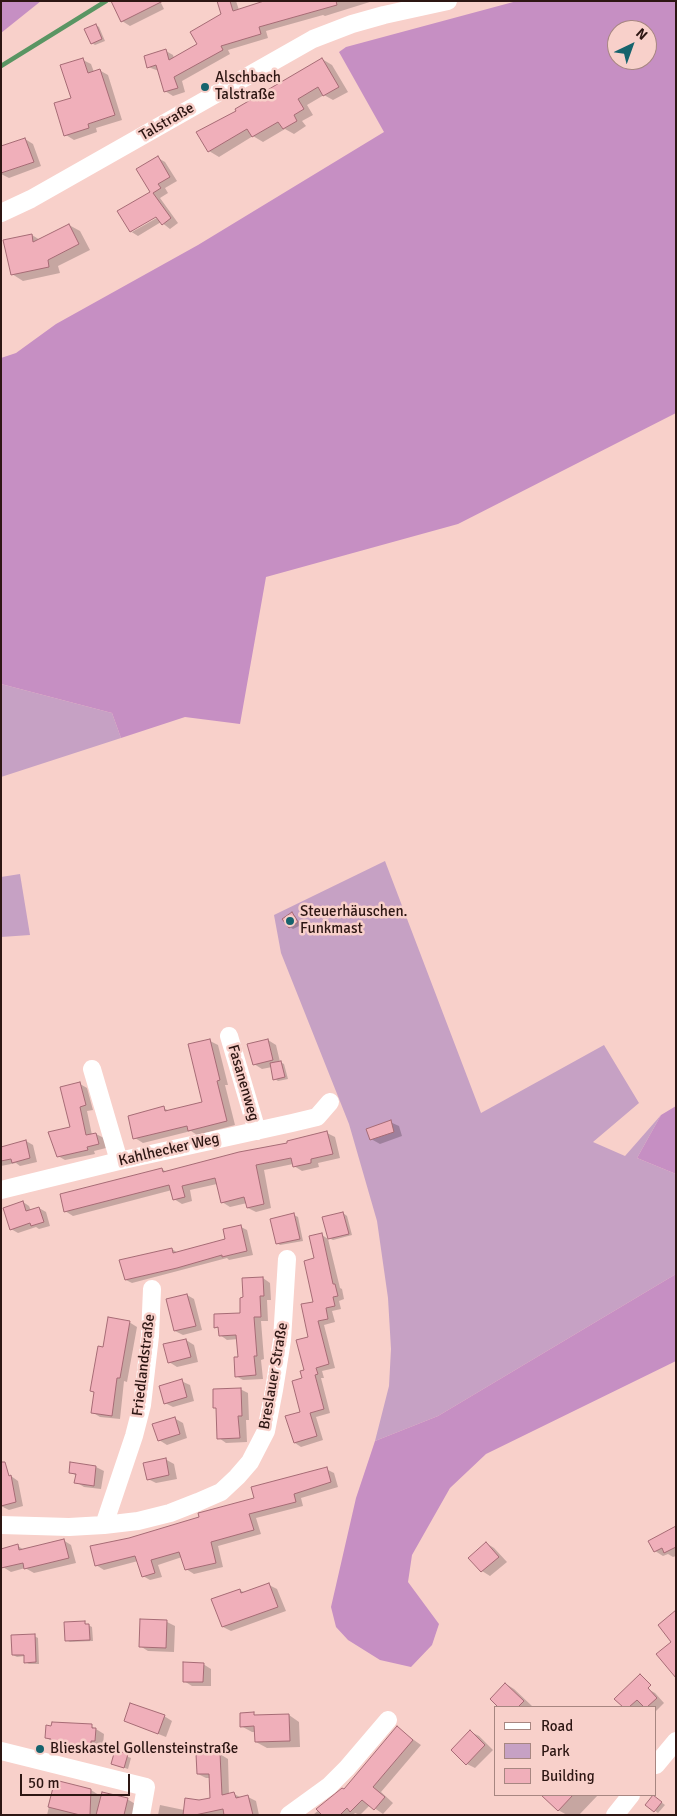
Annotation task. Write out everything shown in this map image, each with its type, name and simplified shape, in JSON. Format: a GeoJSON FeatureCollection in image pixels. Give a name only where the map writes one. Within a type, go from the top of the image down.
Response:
{"type":"FeatureCollection","features":[{"type":"Feature","properties":{"kind":"street","name":"Talstraße"},"geometry":{"type":"LineString","coordinates":[[1,213],[32,199],[313,39],[352,24],[448,1]]}},
{"type":"Feature","properties":{"kind":"street","name":"Fasanenweg"},"geometry":{"type":"LineString","coordinates":[[229,1036],[257,1131]]}},
{"type":"Feature","properties":{"kind":"street"},"geometry":{"type":"LineString","coordinates":[[93,1069],[119,1161]]}},
{"type":"Feature","properties":{"kind":"street","name":"Kahlhecker Weg"},"geometry":{"type":"LineString","coordinates":[[1,1190],[317,1116],[330,1102]]}},
{"type":"Feature","properties":{"kind":"street","name":"Breslauer Straße"},"geometry":{"type":"LineString","coordinates":[[1,1525],[104,1526],[138,1521],[170,1513],[198,1502],[221,1492],[238,1478],[250,1462],[266,1431],[282,1340],[286,1259]]}},
{"type":"Feature","properties":{"kind":"street","name":"Friedlandstraße"},"geometry":{"type":"LineString","coordinates":[[104,1526],[134,1436],[142,1404],[150,1336],[152,1289]]}},
{"type":"Feature","properties":{"kind":"street"},"geometry":{"type":"LineString","coordinates":[[289,1815],[329,1786],[388,1720]]}},
{"type":"Feature","properties":{"kind":"street"},"geometry":{"type":"LineString","coordinates":[[657,1764],[676,1741]]}},
{"type":"Feature","properties":{"kind":"street"},"geometry":{"type":"LineString","coordinates":[[1,1751],[146,1787],[141,1815]]}},
{"type":"Feature","properties":{"kind":"street"},"geometry":{"type":"LineString","coordinates":[[615,1815],[630,1796]]}},
{"type":"Feature","properties":{"kind":"green space"},"geometry":{"type":"Polygon","coordinates":[[[1,684],[112,713],[121,738],[1,777],[1,684]]]}},
{"type":"Feature","properties":{"kind":"green space"},"geometry":{"type":"Polygon","coordinates":[[[385,861],[481,1113],[604,1045],[639,1103],[593,1142],[625,1156],[661,1115],[637,1158],[676,1174],[676,1274],[438,1416],[375,1441],[389,1386],[391,1349],[388,1298],[377,1221],[349,1124],[281,953],[274,915],[385,861]]]}},
{"type":"Feature","properties":{"kind":"green space"},"geometry":{"type":"Polygon","coordinates":[[[20,874],[30,935],[1,937],[1,877],[20,874]]]}},
{"type":"Feature","properties":{"kind":"shaded area"},"geometry":{"type":"Polygon","coordinates":[[[1,1],[41,1],[1,33],[1,1]]]}},
{"type":"Feature","properties":{"kind":"shaded area"},"geometry":{"type":"Polygon","coordinates":[[[517,1],[676,1],[676,413],[458,524],[266,577],[240,724],[185,717],[121,738],[112,713],[1,684],[1,358],[16,353],[56,324],[198,245],[384,132],[339,52],[346,47],[517,1]]]}},
{"type":"Feature","properties":{"kind":"shaded area"},"geometry":{"type":"Polygon","coordinates":[[[676,1106],[676,1174],[637,1158],[661,1115],[676,1106]]]}},
{"type":"Feature","properties":{"kind":"shaded area"},"geometry":{"type":"Polygon","coordinates":[[[676,1274],[676,1361],[486,1454],[450,1488],[412,1555],[408,1582],[439,1624],[432,1645],[411,1667],[380,1660],[348,1640],[336,1627],[331,1607],[356,1498],[375,1441],[438,1416],[676,1274]]]}},
{"type":"Feature","properties":{"kind":"building"},"geometry":{"type":"Polygon","coordinates":[[[111,1],[163,1],[121,22],[111,1]]]}},
{"type":"Feature","properties":{"kind":"building"},"geometry":{"type":"Polygon","coordinates":[[[217,1],[230,1],[233,11],[264,1],[336,1],[337,5],[259,27],[261,34],[221,46],[223,50],[174,77],[178,88],[164,92],[156,65],[147,68],[144,56],[166,49],[169,60],[197,44],[190,32],[221,14],[217,1]]]}},
{"type":"Feature","properties":{"kind":"building"},"geometry":{"type":"Polygon","coordinates":[[[96,24],[102,39],[91,44],[84,29],[96,24]]]}},
{"type":"Feature","properties":{"kind":"building"},"geometry":{"type":"Polygon","coordinates":[[[83,58],[88,73],[100,69],[115,115],[88,124],[89,128],[64,136],[54,103],[71,98],[60,65],[83,58]]]}},
{"type":"Feature","properties":{"kind":"building"},"geometry":{"type":"Polygon","coordinates":[[[322,58],[339,87],[323,96],[318,87],[298,99],[304,109],[294,115],[297,121],[283,129],[278,122],[252,137],[247,129],[208,152],[196,132],[236,111],[235,109],[322,58]]]}},
{"type":"Feature","properties":{"kind":"building"},"geometry":{"type":"Polygon","coordinates":[[[25,138],[34,162],[1,173],[1,146],[25,138]]]}},
{"type":"Feature","properties":{"kind":"building"},"geometry":{"type":"Polygon","coordinates":[[[158,156],[170,177],[158,184],[161,188],[153,193],[171,218],[162,225],[156,217],[130,232],[117,211],[150,192],[136,169],[158,156]]]}},
{"type":"Feature","properties":{"kind":"building"},"geometry":{"type":"Polygon","coordinates":[[[69,224],[79,244],[48,260],[49,267],[11,275],[3,240],[32,234],[33,242],[69,224]]]}},
{"type":"Feature","properties":{"kind":"building","name":"Steuerhäuschen. Funkmast"},"geometry":{"type":"Polygon","coordinates":[[[292,912],[298,922],[289,928],[282,919],[292,912]]]}},
{"type":"Feature","properties":{"kind":"building"},"geometry":{"type":"Polygon","coordinates":[[[210,1039],[220,1080],[217,1081],[227,1121],[188,1131],[187,1126],[133,1139],[128,1116],[164,1106],[165,1111],[202,1102],[188,1044],[210,1039]]]}},
{"type":"Feature","properties":{"kind":"building"},"geometry":{"type":"Polygon","coordinates":[[[268,1039],[273,1060],[253,1065],[247,1044],[268,1039]]]}},
{"type":"Feature","properties":{"kind":"building"},"geometry":{"type":"Polygon","coordinates":[[[281,1061],[285,1077],[273,1080],[270,1063],[281,1061]]]}},
{"type":"Feature","properties":{"kind":"building"},"geometry":{"type":"Polygon","coordinates":[[[80,1082],[86,1105],[80,1107],[86,1135],[96,1133],[99,1144],[87,1147],[88,1150],[57,1157],[48,1132],[70,1127],[60,1087],[80,1082]]]}},
{"type":"Feature","properties":{"kind":"building"},"geometry":{"type":"Polygon","coordinates":[[[391,1120],[394,1132],[370,1140],[366,1129],[391,1120]]]}},
{"type":"Feature","properties":{"kind":"building"},"geometry":{"type":"Polygon","coordinates":[[[327,1131],[333,1154],[311,1159],[311,1163],[293,1167],[291,1158],[256,1165],[264,1204],[247,1208],[244,1197],[221,1203],[215,1178],[182,1186],[185,1197],[173,1200],[169,1185],[64,1212],[60,1194],[162,1168],[163,1172],[239,1152],[287,1143],[287,1141],[327,1131]]]}},
{"type":"Feature","properties":{"kind":"building"},"geometry":{"type":"Polygon","coordinates":[[[26,1140],[30,1158],[12,1163],[11,1159],[1,1161],[1,1147],[26,1140]]]}},
{"type":"Feature","properties":{"kind":"building"},"geometry":{"type":"Polygon","coordinates":[[[23,1201],[26,1211],[39,1207],[44,1222],[31,1226],[30,1223],[10,1230],[3,1208],[23,1201]]]}},
{"type":"Feature","properties":{"kind":"building"},"geometry":{"type":"Polygon","coordinates":[[[343,1212],[349,1234],[328,1239],[322,1217],[343,1212]]]}},
{"type":"Feature","properties":{"kind":"building"},"geometry":{"type":"Polygon","coordinates":[[[294,1213],[300,1239],[276,1244],[270,1219],[294,1213]]]}},
{"type":"Feature","properties":{"kind":"building"},"geometry":{"type":"Polygon","coordinates":[[[241,1225],[247,1251],[222,1257],[222,1255],[125,1280],[119,1260],[172,1248],[173,1253],[225,1239],[223,1229],[241,1225]]]}},
{"type":"Feature","properties":{"kind":"building"},"geometry":{"type":"Polygon","coordinates":[[[322,1233],[333,1284],[335,1284],[338,1296],[333,1297],[335,1306],[326,1308],[328,1319],[318,1321],[329,1364],[316,1368],[318,1374],[315,1375],[324,1409],[310,1413],[317,1436],[294,1443],[285,1416],[300,1412],[292,1381],[302,1378],[300,1371],[304,1370],[296,1340],[308,1337],[301,1304],[313,1302],[304,1261],[314,1258],[309,1236],[322,1233]]]}},
{"type":"Feature","properties":{"kind":"building"},"geometry":{"type":"Polygon","coordinates":[[[263,1277],[264,1296],[260,1296],[261,1317],[254,1317],[257,1356],[254,1356],[256,1375],[235,1377],[234,1357],[238,1357],[236,1335],[219,1336],[218,1327],[214,1328],[214,1314],[240,1313],[240,1298],[243,1297],[242,1278],[263,1277]]]}},
{"type":"Feature","properties":{"kind":"building"},"geometry":{"type":"Polygon","coordinates":[[[187,1294],[196,1326],[174,1331],[166,1299],[187,1294]]]}},
{"type":"Feature","properties":{"kind":"building"},"geometry":{"type":"Polygon","coordinates":[[[108,1317],[130,1321],[120,1378],[117,1378],[112,1416],[91,1413],[94,1392],[90,1391],[98,1346],[103,1347],[108,1317]]]}},
{"type":"Feature","properties":{"kind":"building"},"geometry":{"type":"Polygon","coordinates":[[[186,1339],[191,1357],[168,1363],[163,1344],[186,1339]]]}},
{"type":"Feature","properties":{"kind":"building"},"geometry":{"type":"Polygon","coordinates":[[[182,1379],[187,1397],[164,1404],[159,1386],[182,1379]]]}},
{"type":"Feature","properties":{"kind":"building"},"geometry":{"type":"Polygon","coordinates":[[[241,1388],[242,1416],[238,1416],[240,1438],[217,1439],[216,1408],[213,1408],[213,1389],[241,1388]]]}},
{"type":"Feature","properties":{"kind":"building"},"geometry":{"type":"Polygon","coordinates":[[[175,1417],[180,1434],[158,1441],[152,1424],[175,1417]]]}},
{"type":"Feature","properties":{"kind":"building"},"geometry":{"type":"Polygon","coordinates":[[[166,1458],[169,1475],[147,1480],[143,1463],[166,1458]]]}},
{"type":"Feature","properties":{"kind":"building"},"geometry":{"type":"Polygon","coordinates":[[[1,1462],[5,1462],[9,1476],[11,1475],[16,1502],[1,1506],[1,1462]]]}},
{"type":"Feature","properties":{"kind":"building"},"geometry":{"type":"Polygon","coordinates":[[[70,1462],[96,1466],[94,1486],[74,1483],[76,1474],[69,1473],[70,1462]]]}},
{"type":"Feature","properties":{"kind":"building"},"geometry":{"type":"Polygon","coordinates":[[[327,1467],[331,1482],[294,1494],[296,1502],[249,1514],[254,1530],[211,1542],[216,1563],[185,1570],[179,1552],[151,1560],[155,1573],[142,1577],[135,1556],[95,1566],[90,1546],[129,1538],[199,1517],[198,1513],[254,1498],[251,1487],[327,1467]]]}},
{"type":"Feature","properties":{"kind":"building"},"geometry":{"type":"Polygon","coordinates":[[[676,1526],[676,1547],[664,1553],[662,1548],[654,1552],[648,1541],[676,1526]]]}},
{"type":"Feature","properties":{"kind":"building"},"geometry":{"type":"Polygon","coordinates":[[[64,1539],[69,1558],[24,1569],[23,1563],[1,1568],[1,1549],[18,1544],[19,1550],[64,1539]]]}},
{"type":"Feature","properties":{"kind":"building"},"geometry":{"type":"Polygon","coordinates":[[[486,1542],[499,1557],[481,1572],[468,1558],[486,1542]]]}},
{"type":"Feature","properties":{"kind":"building"},"geometry":{"type":"Polygon","coordinates":[[[269,1583],[278,1607],[222,1627],[211,1599],[240,1589],[241,1593],[269,1583]]]}},
{"type":"Feature","properties":{"kind":"building"},"geometry":{"type":"Polygon","coordinates":[[[676,1610],[676,1678],[656,1654],[671,1642],[658,1625],[676,1610]]]}},
{"type":"Feature","properties":{"kind":"building"},"geometry":{"type":"Polygon","coordinates":[[[140,1619],[167,1620],[166,1648],[139,1647],[140,1619]]]}},
{"type":"Feature","properties":{"kind":"building"},"geometry":{"type":"Polygon","coordinates":[[[85,1621],[85,1624],[89,1624],[90,1640],[65,1641],[64,1622],[85,1621]]]}},
{"type":"Feature","properties":{"kind":"building"},"geometry":{"type":"Polygon","coordinates":[[[35,1634],[36,1662],[24,1663],[24,1655],[12,1655],[11,1635],[35,1634]]]}},
{"type":"Feature","properties":{"kind":"building"},"geometry":{"type":"Polygon","coordinates":[[[183,1662],[204,1663],[203,1682],[183,1682],[183,1662]]]}},
{"type":"Feature","properties":{"kind":"building"},"geometry":{"type":"Polygon","coordinates":[[[640,1674],[651,1685],[648,1688],[657,1698],[648,1706],[643,1706],[637,1700],[630,1706],[622,1706],[614,1699],[640,1674]]]}},
{"type":"Feature","properties":{"kind":"building"},"geometry":{"type":"Polygon","coordinates":[[[505,1683],[524,1701],[519,1706],[497,1706],[490,1699],[505,1683]]]}},
{"type":"Feature","properties":{"kind":"building"},"geometry":{"type":"Polygon","coordinates":[[[130,1703],[165,1715],[158,1734],[124,1721],[130,1703]]]}},
{"type":"Feature","properties":{"kind":"building"},"geometry":{"type":"Polygon","coordinates":[[[254,1712],[254,1715],[289,1714],[290,1741],[255,1742],[254,1726],[240,1727],[240,1713],[254,1712]]]}},
{"type":"Feature","properties":{"kind":"building"},"geometry":{"type":"Polygon","coordinates":[[[52,1722],[92,1724],[92,1728],[96,1728],[95,1741],[91,1741],[91,1745],[50,1743],[51,1739],[45,1738],[46,1725],[51,1726],[52,1722]]]}},
{"type":"Feature","properties":{"kind":"building"},"geometry":{"type":"Polygon","coordinates":[[[397,1726],[413,1740],[373,1787],[385,1797],[374,1810],[362,1800],[350,1812],[347,1808],[340,1815],[322,1815],[316,1809],[342,1788],[344,1789],[397,1726]]]}},
{"type":"Feature","properties":{"kind":"building"},"geometry":{"type":"Polygon","coordinates":[[[470,1730],[485,1745],[466,1765],[451,1750],[470,1730]]]}},
{"type":"Feature","properties":{"kind":"building"},"geometry":{"type":"Polygon","coordinates":[[[115,1750],[128,1754],[124,1768],[111,1764],[115,1750]]]}},
{"type":"Feature","properties":{"kind":"building"},"geometry":{"type":"Polygon","coordinates":[[[220,1753],[222,1795],[234,1792],[236,1798],[248,1795],[253,1815],[224,1815],[223,1809],[195,1815],[183,1815],[185,1798],[199,1800],[210,1798],[209,1774],[197,1774],[196,1754],[220,1753]]]}},
{"type":"Feature","properties":{"kind":"building"},"geometry":{"type":"Polygon","coordinates":[[[55,1780],[91,1789],[90,1815],[80,1815],[48,1807],[55,1780]]]}},
{"type":"Feature","properties":{"kind":"building"},"geometry":{"type":"Polygon","coordinates":[[[102,1792],[128,1798],[124,1815],[96,1815],[102,1792]]]}},
{"type":"Feature","properties":{"kind":"building"},"geometry":{"type":"Polygon","coordinates":[[[542,1796],[572,1796],[558,1811],[542,1796]]]}},
{"type":"Feature","properties":{"kind":"building"},"geometry":{"type":"Polygon","coordinates":[[[652,1796],[662,1802],[654,1812],[645,1805],[652,1796]]]}},
{"type":"Feature","properties":{"kind":"waterway"},"geometry":{"type":"LineString","coordinates":[[1,66],[106,1]]}},
{"type":"Feature","properties":{"kind":"place","name":"Alschbach Talstraße"},"geometry":{"type":"Point","coordinates":[205,87]}},
{"type":"Feature","properties":{"kind":"place","name":"Steuerhäuschen. Funkmast"},"geometry":{"type":"Point","coordinates":[290,921]}},
{"type":"Feature","properties":{"kind":"place","name":"Blieskastel Gollensteinstraße"},"geometry":{"type":"Point","coordinates":[40,1749]}}]}
